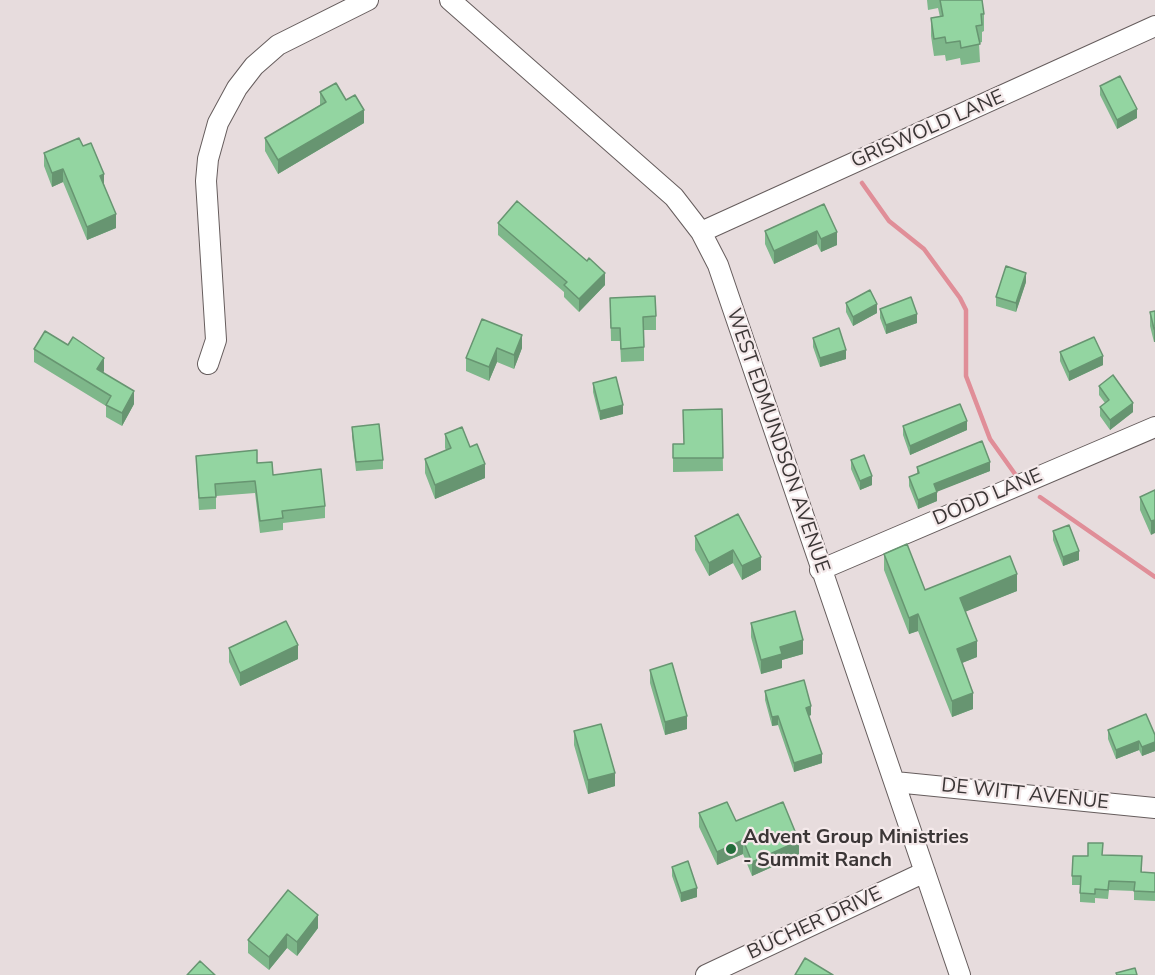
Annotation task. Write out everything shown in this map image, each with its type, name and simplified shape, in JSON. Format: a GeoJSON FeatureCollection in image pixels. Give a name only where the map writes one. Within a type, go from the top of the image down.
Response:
{"type":"FeatureCollection","features":[{"type":"Feature","properties":{"kind":"street"},"geometry":{"type":"LineString","coordinates":[[208,364],[216,340],[206,181],[208,159],[218,123],[237,88],[254,66],[278,45],[368,0]]}},
{"type":"Feature","properties":{"kind":"street","name":"WEST EDMUNDSON AVENUE"},"geometry":{"type":"LineString","coordinates":[[450,0],[665,190],[701,232],[718,265],[820,570],[960,975]]}},
{"type":"Feature","properties":{"kind":"street","name":"GRISWOLD LANE"},"geometry":{"type":"LineString","coordinates":[[701,232],[1155,26]]}},
{"type":"Feature","properties":{"kind":"street","name":"DODD LANE"},"geometry":{"type":"LineString","coordinates":[[820,570],[1155,427]]}},
{"type":"Feature","properties":{"kind":"street","name":"DE WITT AVENUE"},"geometry":{"type":"LineString","coordinates":[[895,782],[1155,808]]}},
{"type":"Feature","properties":{"kind":"street","name":"BUCHER DRIVE"},"geometry":{"type":"LineString","coordinates":[[706,975],[925,872]]}},
{"type":"Feature","properties":{"kind":"building"},"geometry":{"type":"Polygon","coordinates":[[[940,0],[982,0],[984,14],[981,14],[982,25],[976,26],[980,44],[961,48],[960,41],[946,43],[945,37],[934,39],[931,18],[943,16],[940,0]]]}},
{"type":"Feature","properties":{"kind":"building"},"geometry":{"type":"Polygon","coordinates":[[[1120,76],[1137,109],[1117,120],[1100,86],[1120,76]]]}},
{"type":"Feature","properties":{"kind":"building"},"geometry":{"type":"Polygon","coordinates":[[[336,83],[346,100],[355,95],[364,110],[278,160],[265,138],[326,102],[320,92],[336,83]]]}},
{"type":"Feature","properties":{"kind":"building"},"geometry":{"type":"Polygon","coordinates":[[[79,138],[83,146],[91,143],[104,174],[100,176],[116,214],[87,227],[63,169],[52,173],[44,153],[79,138]]]}},
{"type":"Feature","properties":{"kind":"building"},"geometry":{"type":"Polygon","coordinates":[[[517,201],[587,261],[589,258],[605,273],[579,299],[564,285],[567,282],[498,223],[517,201]]]}},
{"type":"Feature","properties":{"kind":"building"},"geometry":{"type":"Polygon","coordinates":[[[824,204],[837,232],[821,239],[817,231],[774,251],[765,231],[824,204]]]}},
{"type":"Feature","properties":{"kind":"building"},"geometry":{"type":"Polygon","coordinates":[[[1006,266],[1026,273],[1016,303],[996,297],[1006,266]]]}},
{"type":"Feature","properties":{"kind":"building"},"geometry":{"type":"Polygon","coordinates":[[[870,290],[877,304],[853,317],[846,303],[870,290]]]}},
{"type":"Feature","properties":{"kind":"building"},"geometry":{"type":"Polygon","coordinates":[[[655,296],[656,316],[643,317],[644,347],[621,349],[620,328],[611,328],[610,298],[655,296]]]}},
{"type":"Feature","properties":{"kind":"building"},"geometry":{"type":"Polygon","coordinates":[[[911,297],[917,314],[886,325],[880,309],[911,297]]]}},
{"type":"Feature","properties":{"kind":"building"},"geometry":{"type":"Polygon","coordinates":[[[1155,311],[1155,328],[1154,329],[1150,312],[1155,311]]]}},
{"type":"Feature","properties":{"kind":"building"},"geometry":{"type":"Polygon","coordinates":[[[482,319],[522,335],[514,355],[497,348],[489,367],[466,358],[482,319]]]}},
{"type":"Feature","properties":{"kind":"building"},"geometry":{"type":"Polygon","coordinates":[[[839,328],[846,350],[820,358],[813,338],[839,328]]]}},
{"type":"Feature","properties":{"kind":"building"},"geometry":{"type":"Polygon","coordinates":[[[45,331],[68,345],[73,337],[104,358],[97,369],[134,391],[122,413],[106,405],[111,396],[34,349],[45,331]]]}},
{"type":"Feature","properties":{"kind":"building"},"geometry":{"type":"Polygon","coordinates":[[[1094,337],[1103,356],[1069,372],[1060,352],[1094,337]]]}},
{"type":"Feature","properties":{"kind":"building"},"geometry":{"type":"Polygon","coordinates":[[[1113,375],[1133,403],[1110,420],[1100,407],[1109,400],[1099,386],[1113,375]]]}},
{"type":"Feature","properties":{"kind":"building"},"geometry":{"type":"Polygon","coordinates":[[[616,377],[623,405],[600,411],[593,383],[616,377]]]}},
{"type":"Feature","properties":{"kind":"building"},"geometry":{"type":"Polygon","coordinates":[[[960,404],[967,421],[910,446],[903,426],[960,404]]]}},
{"type":"Feature","properties":{"kind":"building"},"geometry":{"type":"Polygon","coordinates":[[[722,409],[723,458],[673,458],[673,444],[684,444],[683,410],[722,409]]]}},
{"type":"Feature","properties":{"kind":"building"},"geometry":{"type":"Polygon","coordinates":[[[379,424],[383,460],[356,462],[352,427],[379,424]]]}},
{"type":"Feature","properties":{"kind":"building"},"geometry":{"type":"Polygon","coordinates":[[[462,427],[470,447],[477,444],[485,464],[435,485],[425,459],[451,448],[445,434],[462,427]]]}},
{"type":"Feature","properties":{"kind":"building"},"geometry":{"type":"Polygon","coordinates":[[[982,441],[990,462],[934,484],[937,492],[918,500],[909,477],[919,473],[917,467],[982,441]]]}},
{"type":"Feature","properties":{"kind":"building"},"geometry":{"type":"Polygon","coordinates":[[[257,450],[257,463],[272,462],[273,475],[321,469],[325,506],[282,511],[283,518],[260,521],[255,481],[215,484],[216,497],[199,498],[196,456],[257,450]]]}},
{"type":"Feature","properties":{"kind":"building"},"geometry":{"type":"Polygon","coordinates":[[[864,455],[872,476],[860,481],[851,460],[864,455]]]}},
{"type":"Feature","properties":{"kind":"building"},"geometry":{"type":"Polygon","coordinates":[[[1155,490],[1155,520],[1151,521],[1140,497],[1155,490]]]}},
{"type":"Feature","properties":{"kind":"building"},"geometry":{"type":"Polygon","coordinates":[[[738,514],[761,557],[742,566],[733,550],[709,563],[695,536],[738,514]]]}},
{"type":"Feature","properties":{"kind":"building"},"geometry":{"type":"Polygon","coordinates":[[[1069,525],[1079,551],[1063,557],[1053,531],[1069,525]]]}},
{"type":"Feature","properties":{"kind":"building"},"geometry":{"type":"Polygon","coordinates":[[[907,544],[925,590],[1010,556],[1017,574],[960,598],[977,641],[957,649],[973,693],[952,701],[918,614],[909,618],[884,554],[907,544]]]}},
{"type":"Feature","properties":{"kind":"building"},"geometry":{"type":"Polygon","coordinates":[[[795,611],[803,640],[780,647],[782,654],[761,660],[751,623],[795,611]]]}},
{"type":"Feature","properties":{"kind":"building"},"geometry":{"type":"Polygon","coordinates":[[[286,621],[298,645],[240,673],[229,648],[286,621]]]}},
{"type":"Feature","properties":{"kind":"building"},"geometry":{"type":"Polygon","coordinates":[[[672,663],[687,716],[665,722],[650,670],[672,663]]]}},
{"type":"Feature","properties":{"kind":"building"},"geometry":{"type":"Polygon","coordinates":[[[804,680],[811,706],[806,708],[822,754],[794,763],[778,716],[772,717],[765,691],[804,680]]]}},
{"type":"Feature","properties":{"kind":"building"},"geometry":{"type":"Polygon","coordinates":[[[1146,714],[1155,735],[1155,742],[1142,747],[1139,741],[1116,750],[1108,730],[1146,714]]]}},
{"type":"Feature","properties":{"kind":"building"},"geometry":{"type":"Polygon","coordinates":[[[601,724],[615,773],[588,780],[574,731],[601,724]]]}},
{"type":"Feature","properties":{"kind":"building"},"geometry":{"type":"Polygon","coordinates":[[[727,802],[736,821],[783,802],[799,841],[752,862],[743,840],[717,852],[699,813],[727,802]]]}},
{"type":"Feature","properties":{"kind":"building"},"geometry":{"type":"Polygon","coordinates":[[[1088,843],[1103,843],[1102,855],[1142,856],[1141,872],[1155,873],[1155,892],[1134,891],[1135,882],[1109,881],[1108,890],[1095,889],[1095,894],[1080,893],[1081,876],[1072,876],[1073,856],[1088,856],[1088,843]]]}},
{"type":"Feature","properties":{"kind":"building"},"geometry":{"type":"Polygon","coordinates":[[[688,861],[697,888],[681,893],[672,867],[688,861]]]}},
{"type":"Feature","properties":{"kind":"building"},"geometry":{"type":"Polygon","coordinates":[[[288,890],[318,915],[297,942],[287,934],[269,957],[248,940],[288,890]]]}},
{"type":"Feature","properties":{"kind":"building"},"geometry":{"type":"Polygon","coordinates":[[[805,958],[833,975],[795,975],[805,958]]]}},
{"type":"Feature","properties":{"kind":"building"},"geometry":{"type":"Polygon","coordinates":[[[200,961],[215,975],[187,975],[200,961]]]}},
{"type":"Feature","properties":{"kind":"building"},"geometry":{"type":"Polygon","coordinates":[[[1135,968],[1137,975],[1117,975],[1116,973],[1135,968]]]}},
{"type":"Feature","properties":{"kind":"waterway"},"geometry":{"type":"LineString","coordinates":[[862,183],[889,221],[924,249],[960,298],[966,310],[966,376],[990,439],[1015,474]]}},
{"type":"Feature","properties":{"kind":"waterway"},"geometry":{"type":"LineString","coordinates":[[1040,497],[1155,577]]}},
{"type":"Feature","properties":{"kind":"place","name":"Advent Group Ministries - Summit Ranch"},"geometry":{"type":"Point","coordinates":[731,849]}}]}
